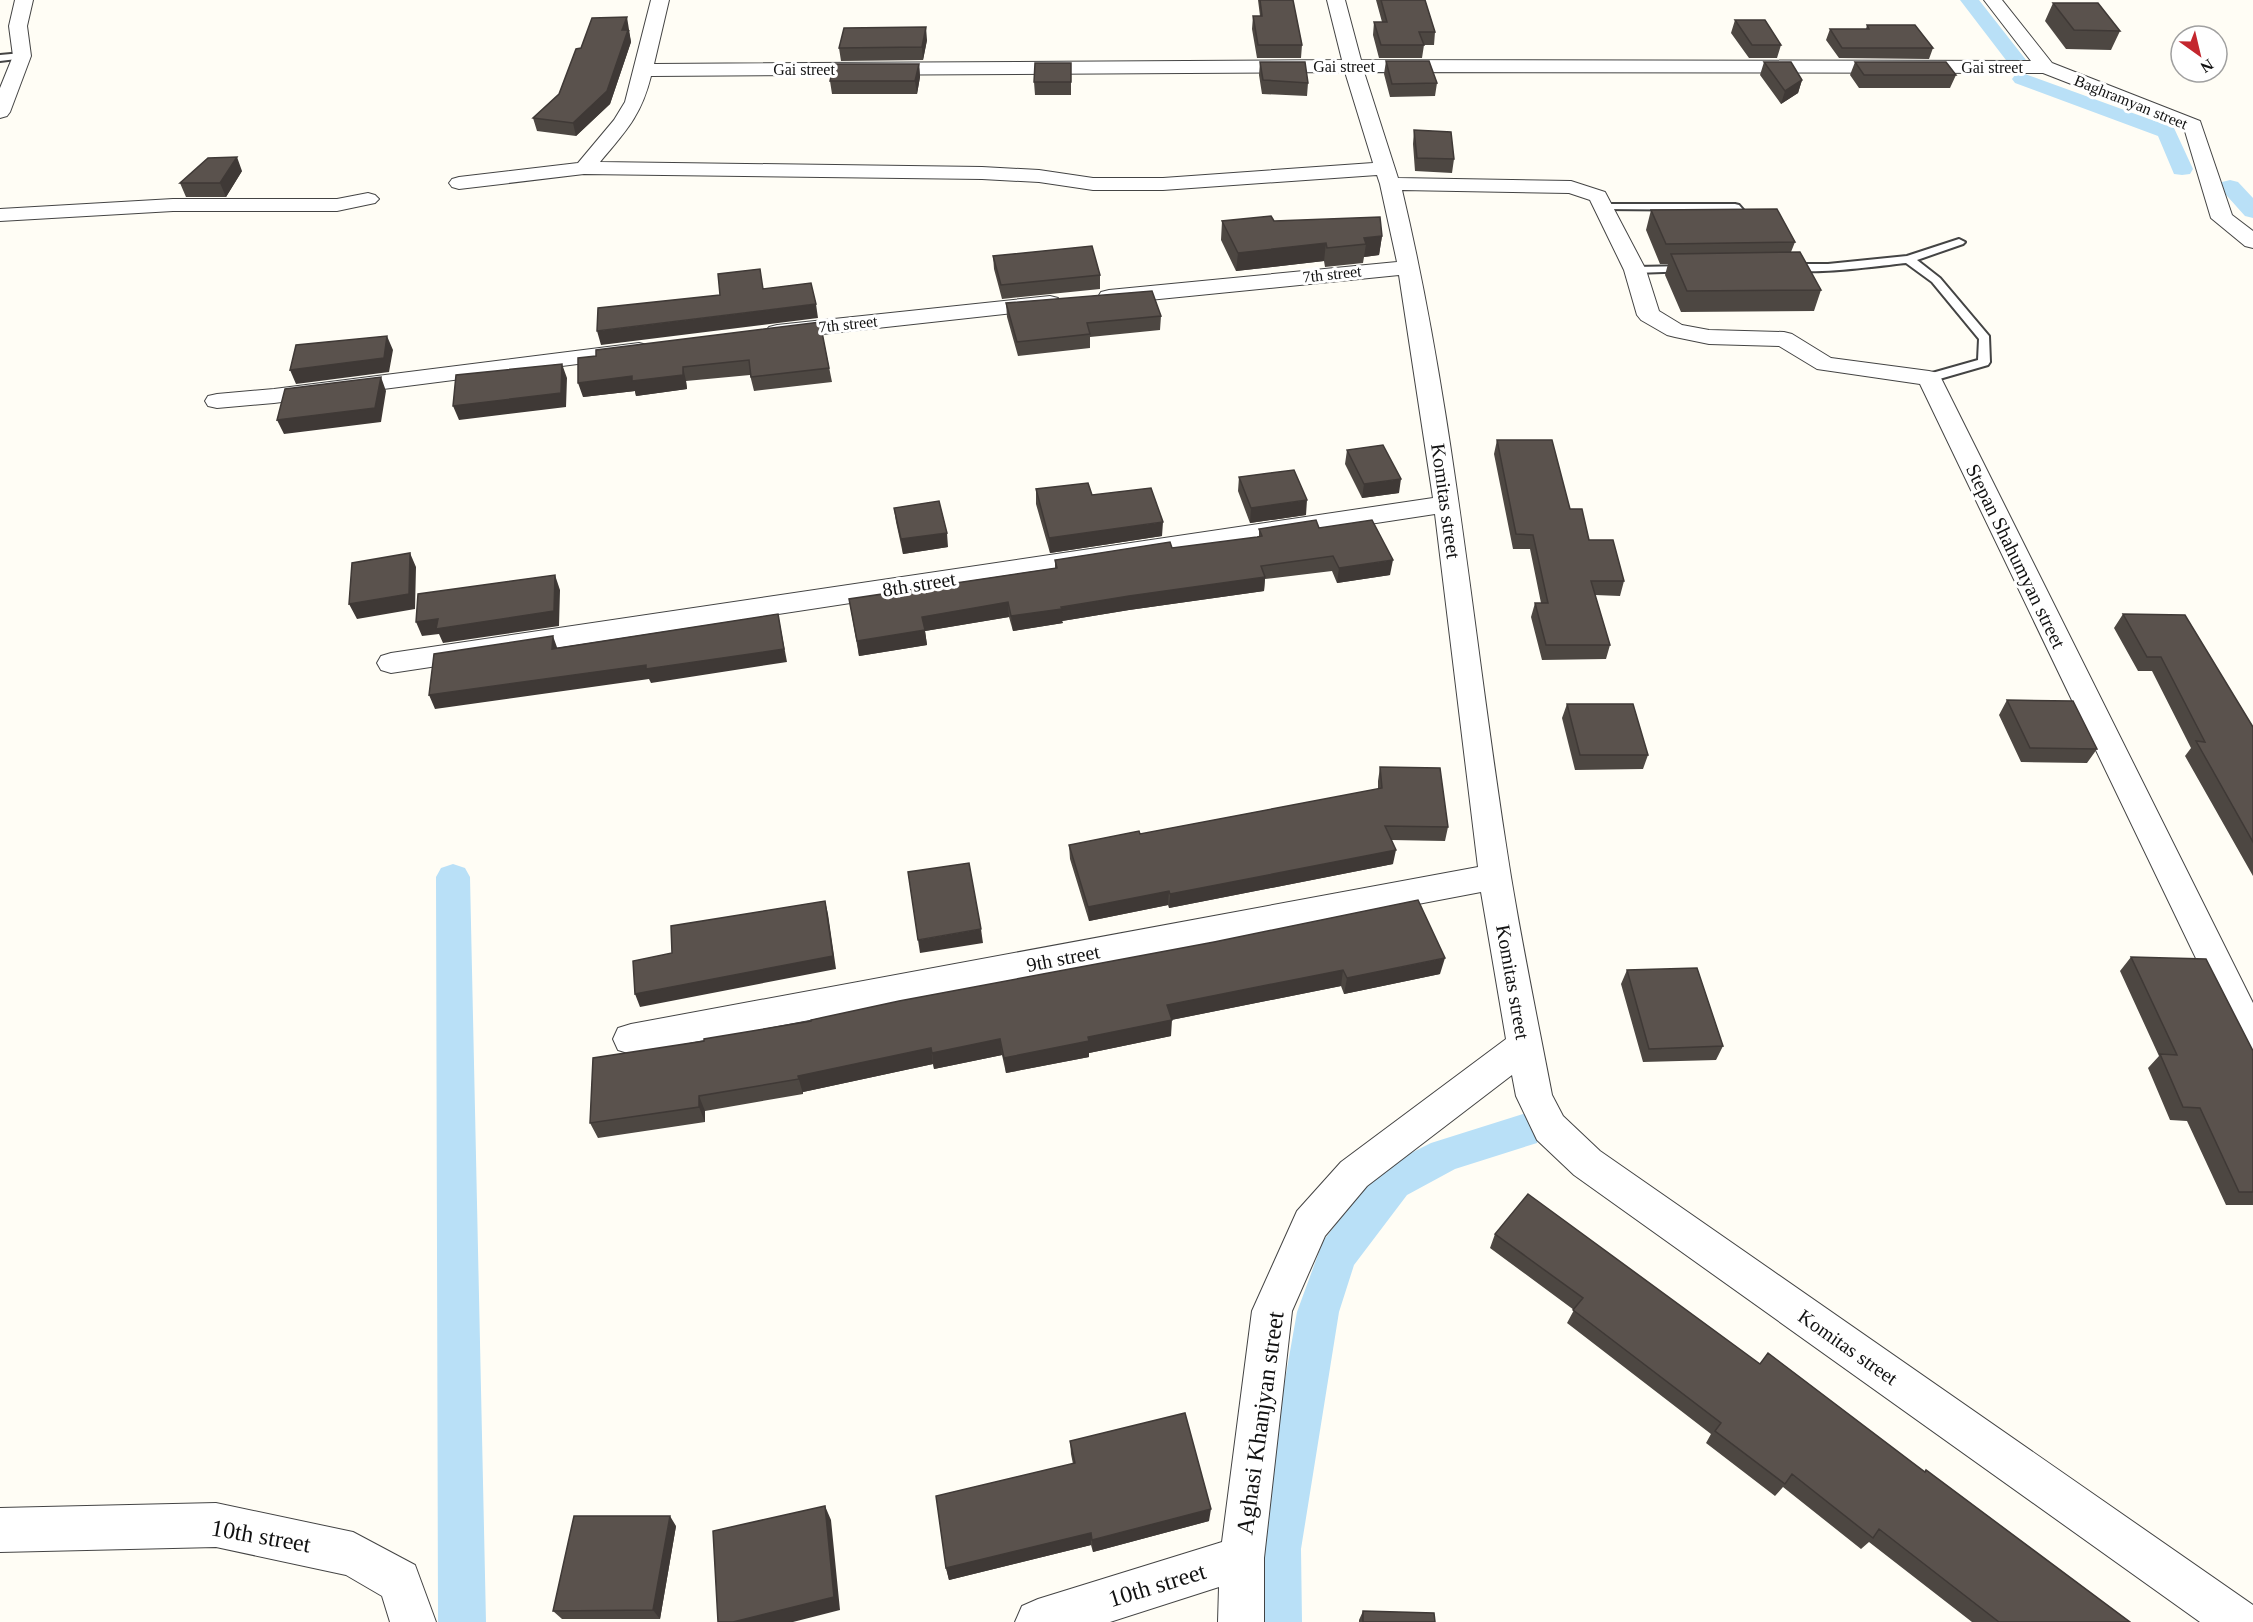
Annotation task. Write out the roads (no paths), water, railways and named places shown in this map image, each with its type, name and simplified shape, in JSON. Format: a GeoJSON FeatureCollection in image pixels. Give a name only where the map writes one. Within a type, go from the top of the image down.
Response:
{"type":"FeatureCollection","features":[{"type":"Feature","properties":{"kind":"street"},"geometry":{"type":"LineString","coordinates":[[0,112],[22,56],[18,26],[24,0]]}},
{"type":"Feature","properties":{"kind":"street"},"geometry":{"type":"LineString","coordinates":[[584,168],[622,123],[635,102],[660,0]]}},
{"type":"Feature","properties":{"kind":"street","name":"Komitas street"},"geometry":{"type":"LineString","coordinates":[[1336,0],[1353,66],[1387,176],[1409,267],[1447,504],[1495,878],[1534,1096],[1550,1128],[1587,1163],[2238,1622]]}},
{"type":"Feature","properties":{"kind":"street"},"geometry":{"type":"LineString","coordinates":[[1993,0],[2045,67]]}},
{"type":"Feature","properties":{"kind":"street","name":"Gai street"},"geometry":{"type":"LineString","coordinates":[[643,70],[1353,66],[2045,67]]}},
{"type":"Feature","properties":{"kind":"street","name":"Baghramyan street"},"geometry":{"type":"LineString","coordinates":[[2045,67],[2193,125],[2222,218],[2253,241]]}},
{"type":"Feature","properties":{"kind":"street"},"geometry":{"type":"LineString","coordinates":[[459,183],[584,168],[982,173],[1040,176],[1093,184],[1387,176],[1571,187],[1598,196],[1635,270],[1649,315],[1675,330],[1709,337],[1784,339],[1825,364],[1929,378]]}},
{"type":"Feature","properties":{"kind":"street"},"geometry":{"type":"LineString","coordinates":[[0,215],[173,205],[337,206],[368,199]]}},
{"type":"Feature","properties":{"kind":"street","name":"7th street"},"geometry":{"type":"LineString","coordinates":[[755,335],[1409,267]]}},
{"type":"Feature","properties":{"kind":"street"},"geometry":{"type":"LineString","coordinates":[[217,401],[298,393],[662,347]]}},
{"type":"Feature","properties":{"kind":"street","name":"Stepan Shahumyan street"},"geometry":{"type":"LineString","coordinates":[[1929,378],[2253,1039]]}},
{"type":"Feature","properties":{"kind":"street","name":"8th street"},"geometry":{"type":"LineString","coordinates":[[391,663],[1447,504]]}},
{"type":"Feature","properties":{"kind":"street","name":"9th street"},"geometry":{"type":"LineString","coordinates":[[631,1039],[1495,878]]}},
{"type":"Feature","properties":{"kind":"street","name":"Aghasi Khanjyan street"},"geometry":{"type":"LineString","coordinates":[[1241,1622],[1242,1558],[1272,1311],[1311,1224],[1354,1174],[1525,1045]]}},
{"type":"Feature","properties":{"kind":"street","name":"10th street"},"geometry":{"type":"LineString","coordinates":[[0,1530],[216,1525],[353,1554],[399,1581],[413,1622]]}},
{"type":"Feature","properties":{"kind":"street","name":"10th street"},"geometry":{"type":"LineString","coordinates":[[1038,1622],[1242,1558]]}},
{"type":"Feature","properties":{"kind":"lane"},"geometry":{"type":"LineString","coordinates":[[0,58],[22,56]]}},
{"type":"Feature","properties":{"kind":"lane"},"geometry":{"type":"LineString","coordinates":[[1605,207],[1735,207],[1749,222]]}},
{"type":"Feature","properties":{"kind":"lane"},"geometry":{"type":"LineString","coordinates":[[1770,268],[1828,267],[1908,259],[1959,242]]}},
{"type":"Feature","properties":{"kind":"lane"},"geometry":{"type":"LineString","coordinates":[[1908,259],[1936,280],[1985,339],[1984,362],[1929,378]]}},
{"type":"Feature","properties":{"kind":"lane"},"geometry":{"type":"LineString","coordinates":[[1635,270],[1700,268]]}},
{"type":"Feature","properties":{"kind":"waterway"},"geometry":{"type":"LineString","coordinates":[[1969,0],[2016,60]]}},
{"type":"Feature","properties":{"kind":"waterway"},"geometry":{"type":"LineString","coordinates":[[2022,79],[2167,132],[2182,169]]}},
{"type":"Feature","properties":{"kind":"waterway"},"geometry":{"type":"LineString","coordinates":[[2230,187],[2253,211]]}},
{"type":"Feature","properties":{"kind":"waterway"},"geometry":{"type":"LineString","coordinates":[[453,877],[462,1622]]}},
{"type":"Feature","properties":{"kind":"waterway"},"geometry":{"type":"LineString","coordinates":[[1278,1622],[1278,1549],[1318,1312],[1337,1255],[1393,1182],[1445,1155],[1523,1131]]}}]}
